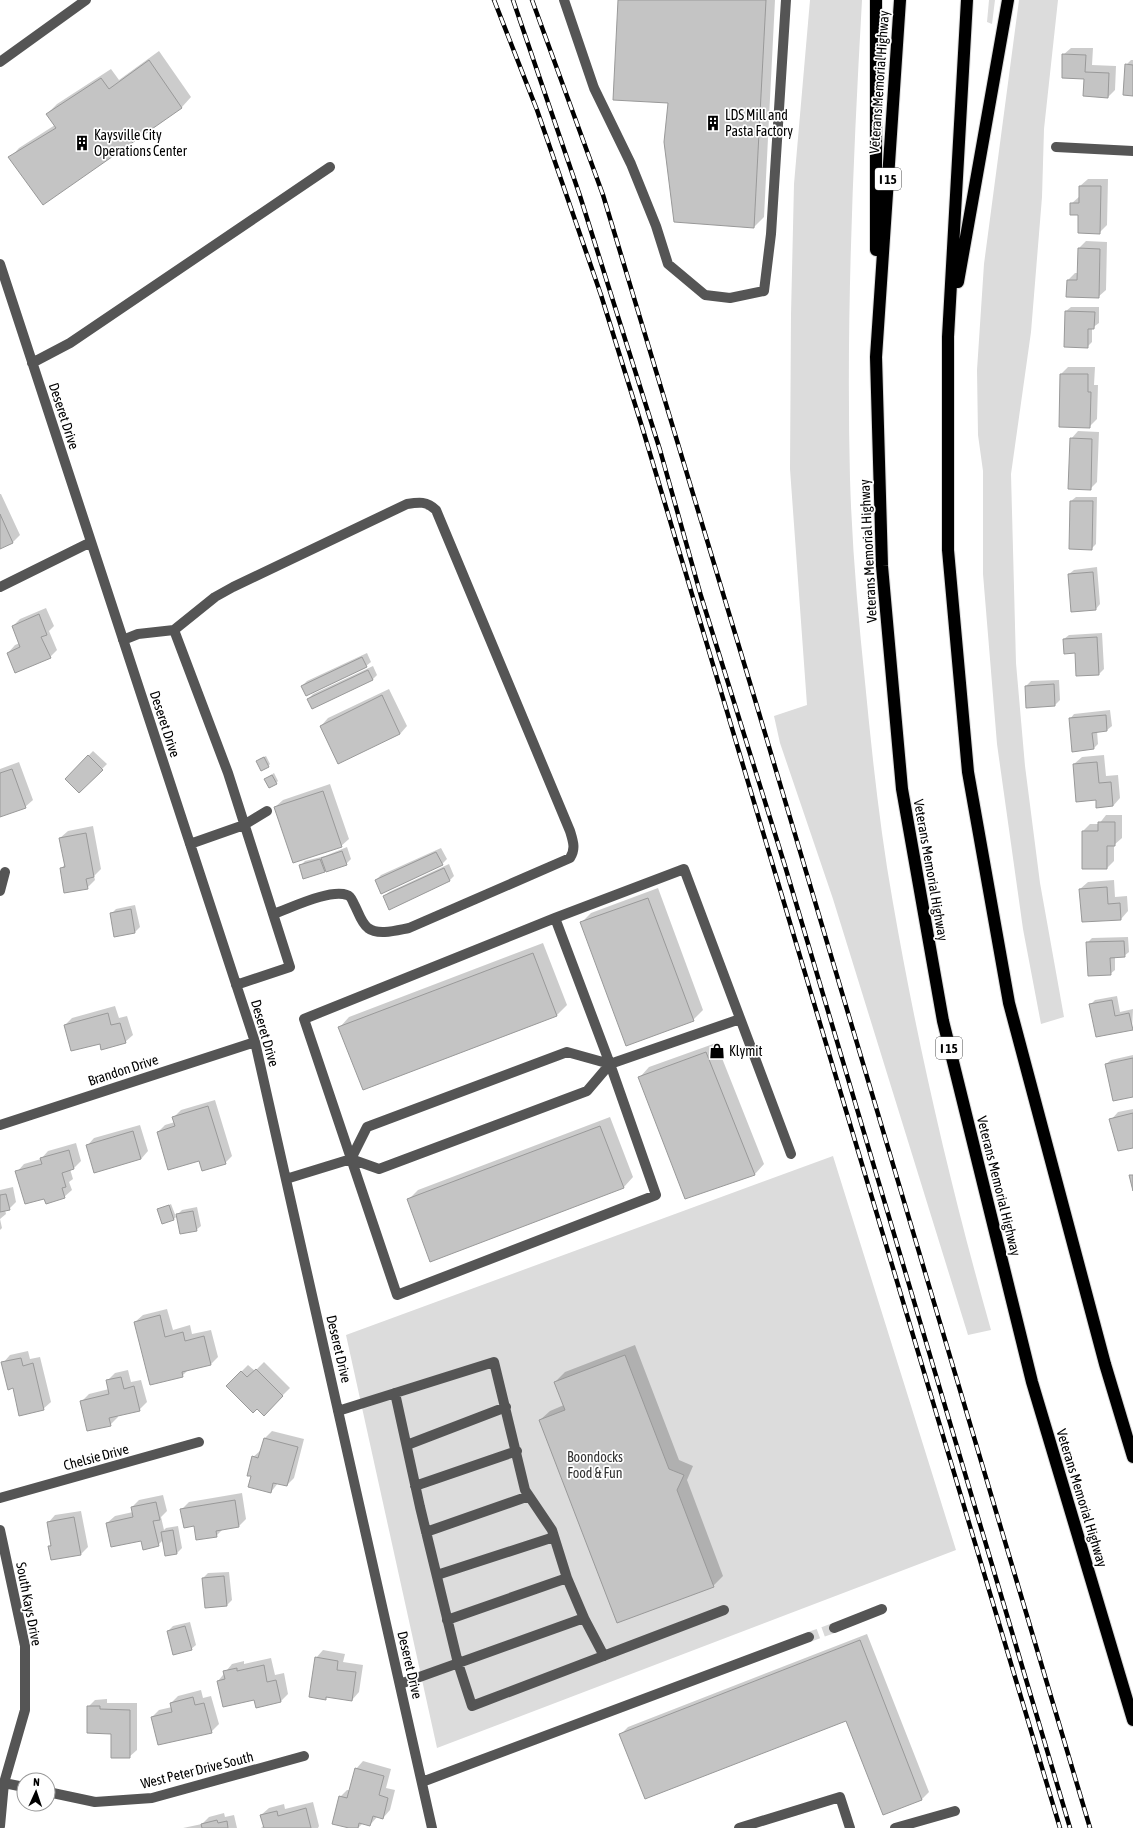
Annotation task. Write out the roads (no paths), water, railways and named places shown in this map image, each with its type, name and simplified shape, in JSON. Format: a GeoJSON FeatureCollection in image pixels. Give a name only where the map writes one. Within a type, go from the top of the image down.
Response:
{"type":"FeatureCollection","features":[{"type":"Feature","properties":{"kind":"highway"},"geometry":{"type":"LineString","coordinates":[[876,0],[876,357]]}},
{"type":"Feature","properties":{"kind":"highway","name":"Veterans Memorial Highway"},"geometry":{"type":"LineString","coordinates":[[900,0],[876,357],[882,566],[902,789],[943,1021],[1032,1382],[1133,1720]]}},
{"type":"Feature","properties":{"kind":"highway"},"geometry":{"type":"LineString","coordinates":[[967,0],[948,337],[948,550],[968,772],[1009,1003],[1106,1364],[1133,1457]]}},
{"type":"Feature","properties":{"kind":"highway"},"geometry":{"type":"LineString","coordinates":[[948,337],[1008,0]]}},
{"type":"Feature","properties":{"kind":"street"},"geometry":{"type":"LineString","coordinates":[[0,62],[86,0]]}},
{"type":"Feature","properties":{"kind":"street"},"geometry":{"type":"LineString","coordinates":[[564,0],[594,88],[631,164],[656,226],[668,264],[705,295],[730,298],[764,291],[771,234],[786,0]]}},
{"type":"Feature","properties":{"kind":"street"},"geometry":{"type":"LineString","coordinates":[[1056,147],[1133,151]]}},
{"type":"Feature","properties":{"kind":"street"},"geometry":{"type":"LineString","coordinates":[[32,363],[70,343],[330,166]]}},
{"type":"Feature","properties":{"kind":"street","name":"Deseret Drive"},"geometry":{"type":"LineString","coordinates":[[0,264],[255,1042],[432,1828]]}},
{"type":"Feature","properties":{"kind":"street"},"geometry":{"type":"LineString","coordinates":[[123,640],[138,634],[174,630],[215,597],[233,587],[407,504],[419,502],[430,504],[436,510],[567,824],[574,844],[574,852],[570,858],[410,928],[392,931],[376,931],[368,929],[351,897],[340,894],[329,894],[273,914]]}},
{"type":"Feature","properties":{"kind":"street"},"geometry":{"type":"LineString","coordinates":[[0,587],[91,542]]}},
{"type":"Feature","properties":{"kind":"street"},"geometry":{"type":"LineString","coordinates":[[174,630],[228,773],[290,967],[236,985]]}},
{"type":"Feature","properties":{"kind":"street"},"geometry":{"type":"LineString","coordinates":[[190,844],[244,825],[266,811]]}},
{"type":"Feature","properties":{"kind":"street"},"geometry":{"type":"LineString","coordinates":[[555,918],[610,1064],[656,1195],[397,1295],[304,1019],[555,918],[684,869],[791,1154]]}},
{"type":"Feature","properties":{"kind":"street"},"geometry":{"type":"LineString","coordinates":[[0,891],[6,872]]}},
{"type":"Feature","properties":{"kind":"street"},"geometry":{"type":"LineString","coordinates":[[286,1179],[350,1159],[379,1169],[586,1091],[610,1064],[740,1019]]}},
{"type":"Feature","properties":{"kind":"street","name":"Brandon Drive"},"geometry":{"type":"LineString","coordinates":[[0,1125],[255,1042]]}},
{"type":"Feature","properties":{"kind":"street"},"geometry":{"type":"LineString","coordinates":[[350,1159],[367,1127],[567,1052],[610,1064]]}},
{"type":"Feature","properties":{"kind":"street"},"geometry":{"type":"LineString","coordinates":[[338,1411],[494,1362],[517,1451],[525,1490],[552,1530],[567,1578],[584,1618],[604,1656]]}},
{"type":"Feature","properties":{"kind":"street"},"geometry":{"type":"LineString","coordinates":[[395,1393],[415,1486],[447,1620],[458,1663],[472,1706],[724,1610]]}},
{"type":"Feature","properties":{"kind":"street"},"geometry":{"type":"LineString","coordinates":[[407,1445],[506,1407]]}},
{"type":"Feature","properties":{"kind":"street","name":"Chelsie Drive"},"geometry":{"type":"LineString","coordinates":[[0,1498],[199,1442]]}},
{"type":"Feature","properties":{"kind":"street"},"geometry":{"type":"LineString","coordinates":[[415,1486],[517,1451]]}},
{"type":"Feature","properties":{"kind":"street"},"geometry":{"type":"LineString","coordinates":[[426,1532],[529,1496]]}},
{"type":"Feature","properties":{"kind":"street","name":"South Kays Drive"},"geometry":{"type":"LineString","coordinates":[[0,1530],[25,1646],[25,1710],[4,1784],[0,1826]]}},
{"type":"Feature","properties":{"kind":"street"},"geometry":{"type":"LineString","coordinates":[[437,1575],[554,1537]]}},
{"type":"Feature","properties":{"kind":"street"},"geometry":{"type":"LineString","coordinates":[[447,1620],[567,1578]]}},
{"type":"Feature","properties":{"kind":"street"},"geometry":{"type":"LineString","coordinates":[[834,1628],[882,1609]]}},
{"type":"Feature","properties":{"kind":"street"},"geometry":{"type":"LineString","coordinates":[[400,1684],[584,1618]]}},
{"type":"Feature","properties":{"kind":"street"},"geometry":{"type":"LineString","coordinates":[[422,1782],[809,1637]]}},
{"type":"Feature","properties":{"kind":"street","name":"West Peter Drive South"},"geometry":{"type":"LineString","coordinates":[[56,1794],[95,1802],[152,1798],[304,1756]]}},
{"type":"Feature","properties":{"kind":"street"},"geometry":{"type":"LineString","coordinates":[[4,1784],[16,1786]]}},
{"type":"Feature","properties":{"kind":"street"},"geometry":{"type":"LineString","coordinates":[[739,1828],[840,1796],[850,1828]]}},
{"type":"Feature","properties":{"kind":"street"},"geometry":{"type":"LineString","coordinates":[[895,1828],[954,1811]]}},
{"type":"Feature","properties":{"kind":"tunnel"},"geometry":{"type":"LineString","coordinates":[[809,1637],[834,1628]]}},
{"type":"Feature","properties":{"kind":"railway"},"geometry":{"type":"LineString","coordinates":[[494,0],[537,110],[601,295],[643,430],[1060,1828]]}},
{"type":"Feature","properties":{"kind":"railway"},"geometry":{"type":"LineString","coordinates":[[513,0],[580,196],[660,450],[701,596],[785,866],[1070,1828]]}},
{"type":"Feature","properties":{"kind":"railway"},"geometry":{"type":"LineString","coordinates":[[532,0],[603,195],[756,703],[1090,1828]]}},
{"type":"Feature","properties":{"kind":"place","name":"LDS Mill and Pasta Factory"},"geometry":{"type":"Point","coordinates":[713,123]}},
{"type":"Feature","properties":{"kind":"place","name":"Kaysville City Operations Center"},"geometry":{"type":"Point","coordinates":[82,143]}},
{"type":"Feature","properties":{"kind":"place","name":"Klymit"},"geometry":{"type":"Point","coordinates":[717,1051]}},
{"type":"Feature","properties":{"kind":"park label","name":"Boondocks Food & Fun"},"geometry":{"type":"Point","coordinates":[595,1466]}}]}
